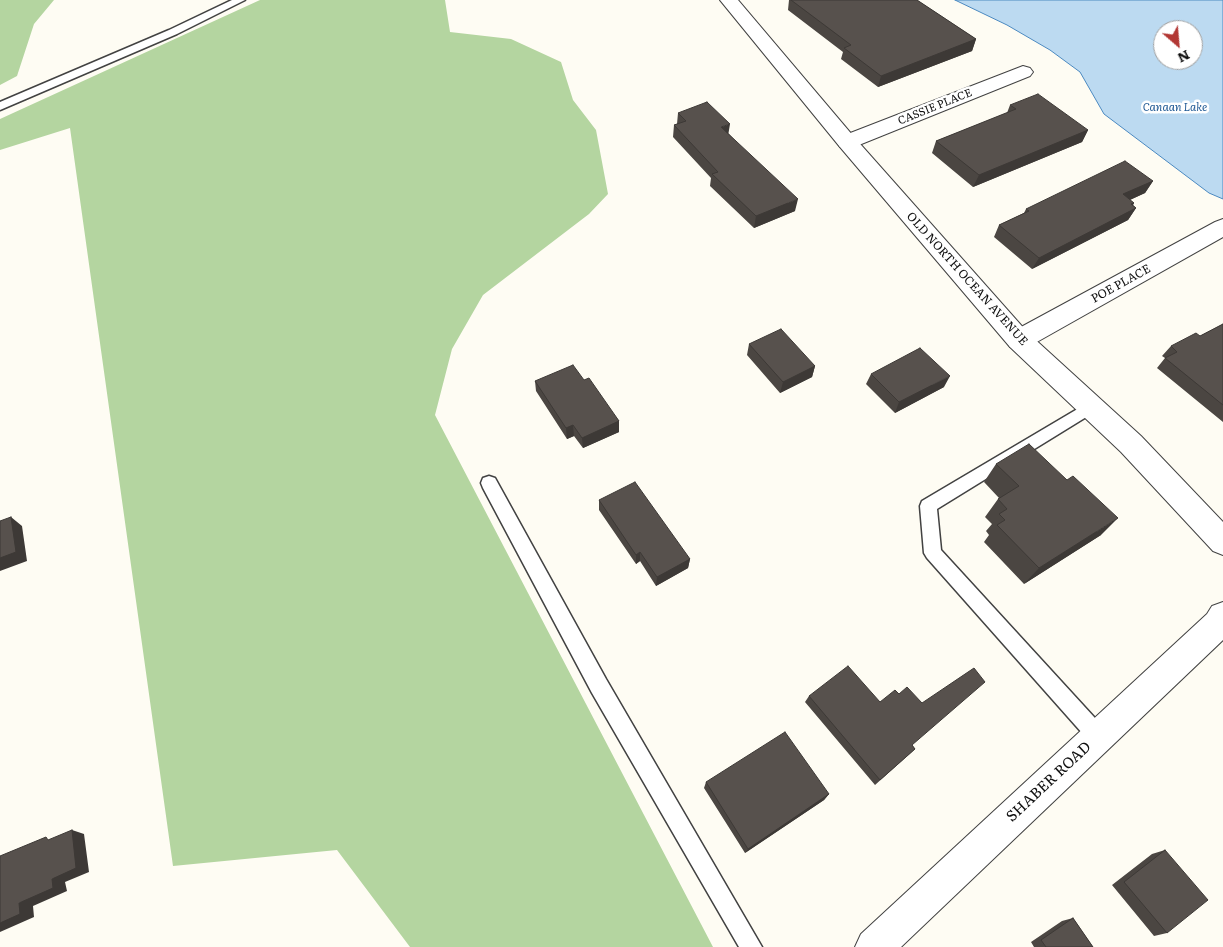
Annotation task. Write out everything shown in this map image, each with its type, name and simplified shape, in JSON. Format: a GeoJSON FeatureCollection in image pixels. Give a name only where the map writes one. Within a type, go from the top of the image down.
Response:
{"type":"FeatureCollection","features":[{"type":"Feature","properties":{"kind":"street","name":"OLD NORTH OCEAN AVENUE"},"geometry":{"type":"LineString","coordinates":[[729,0],[847,142],[1020,340],[1131,444],[1223,542]]}},
{"type":"Feature","properties":{"kind":"street","name":"CASSIE PLACE"},"geometry":{"type":"LineString","coordinates":[[847,142],[1023,72]]}},
{"type":"Feature","properties":{"kind":"street","name":"POE PLACE"},"geometry":{"type":"LineString","coordinates":[[1020,340],[1223,227]]}},
{"type":"Feature","properties":{"kind":"street","name":"SHABER ROAD"},"geometry":{"type":"LineString","coordinates":[[883,943],[1098,736],[1218,624],[1223,616]]}},
{"type":"Feature","properties":{"kind":"lane"},"geometry":{"type":"LineString","coordinates":[[0,106],[174,32],[240,0]]}},
{"type":"Feature","properties":{"kind":"lane"},"geometry":{"type":"LineString","coordinates":[[1091,407],[928,506],[933,553],[1098,736]]}},
{"type":"Feature","properties":{"kind":"lane"},"geometry":{"type":"LineString","coordinates":[[489,483],[599,686],[752,947]]}},
{"type":"Feature","properties":{"kind":"green space"},"geometry":{"type":"Polygon","coordinates":[[[0,0],[54,0],[34,24],[17,76],[0,85],[0,0]]]}},
{"type":"Feature","properties":{"kind":"green space"},"geometry":{"type":"Polygon","coordinates":[[[260,0],[445,0],[450,32],[511,39],[561,62],[573,100],[596,130],[608,194],[589,214],[483,295],[452,349],[435,415],[713,947],[410,947],[337,850],[173,866],[70,128],[0,150],[0,119],[260,0]]]}},
{"type":"Feature","properties":{"kind":"water","name":"Canaan Lake"},"geometry":{"type":"Polygon","coordinates":[[[955,0],[1223,0],[1223,199],[1209,193],[1104,114],[1080,72],[1050,50],[1007,25],[955,0]]]}},
{"type":"Feature","properties":{"kind":"building"},"geometry":{"type":"Polygon","coordinates":[[[791,0],[917,0],[976,39],[881,76],[844,48],[851,45],[791,0]]]}},
{"type":"Feature","properties":{"kind":"building"},"geometry":{"type":"Polygon","coordinates":[[[1038,94],[1088,130],[979,175],[936,141],[1016,109],[1010,105],[1038,94]]]}},
{"type":"Feature","properties":{"kind":"building"},"geometry":{"type":"Polygon","coordinates":[[[707,102],[730,124],[721,127],[798,199],[756,216],[712,174],[718,172],[674,125],[686,121],[678,113],[707,102]]]}},
{"type":"Feature","properties":{"kind":"building"},"geometry":{"type":"Polygon","coordinates":[[[1125,161],[1153,181],[1123,194],[1134,203],[1131,204],[1136,208],[1039,258],[999,225],[1029,211],[1026,209],[1125,161]]]}},
{"type":"Feature","properties":{"kind":"building"},"geometry":{"type":"Polygon","coordinates":[[[1223,324],[1223,405],[1165,358],[1177,352],[1171,346],[1196,333],[1200,336],[1223,324]]]}},
{"type":"Feature","properties":{"kind":"building"},"geometry":{"type":"Polygon","coordinates":[[[781,329],[815,366],[783,382],[749,344],[781,329]]]}},
{"type":"Feature","properties":{"kind":"building"},"geometry":{"type":"Polygon","coordinates":[[[920,348],[950,376],[899,402],[871,374],[920,348]]]}},
{"type":"Feature","properties":{"kind":"building"},"geometry":{"type":"Polygon","coordinates":[[[573,365],[584,380],[589,378],[619,421],[582,438],[573,425],[566,428],[535,381],[573,365]]]}},
{"type":"Feature","properties":{"kind":"building"},"geometry":{"type":"Polygon","coordinates":[[[1029,444],[1067,480],[1073,476],[1118,518],[1039,568],[997,525],[1005,520],[999,514],[1007,509],[998,499],[1019,486],[996,464],[1029,444]]]}},
{"type":"Feature","properties":{"kind":"building"},"geometry":{"type":"Polygon","coordinates":[[[635,482],[690,559],[657,577],[640,552],[636,555],[599,500],[635,482]]]}},
{"type":"Feature","properties":{"kind":"building"},"geometry":{"type":"Polygon","coordinates":[[[11,517],[16,552],[0,558],[0,521],[11,517]]]}},
{"type":"Feature","properties":{"kind":"building"},"geometry":{"type":"Polygon","coordinates":[[[848,666],[880,702],[895,690],[899,694],[907,687],[922,703],[974,668],[985,682],[912,745],[915,749],[880,780],[809,696],[848,666]]]}},
{"type":"Feature","properties":{"kind":"building"},"geometry":{"type":"Polygon","coordinates":[[[785,732],[829,794],[748,849],[706,782],[785,732]]]}},
{"type":"Feature","properties":{"kind":"building"},"geometry":{"type":"Polygon","coordinates":[[[72,830],[76,868],[52,879],[53,888],[19,903],[20,914],[0,923],[0,856],[46,837],[48,840],[72,830]]]}},
{"type":"Feature","properties":{"kind":"building"},"geometry":{"type":"Polygon","coordinates":[[[1165,850],[1208,900],[1167,933],[1124,882],[1165,850]]]}},
{"type":"Feature","properties":{"kind":"building"},"geometry":{"type":"Polygon","coordinates":[[[1073,918],[1093,947],[1046,947],[1041,940],[1073,918]]]}}]}
